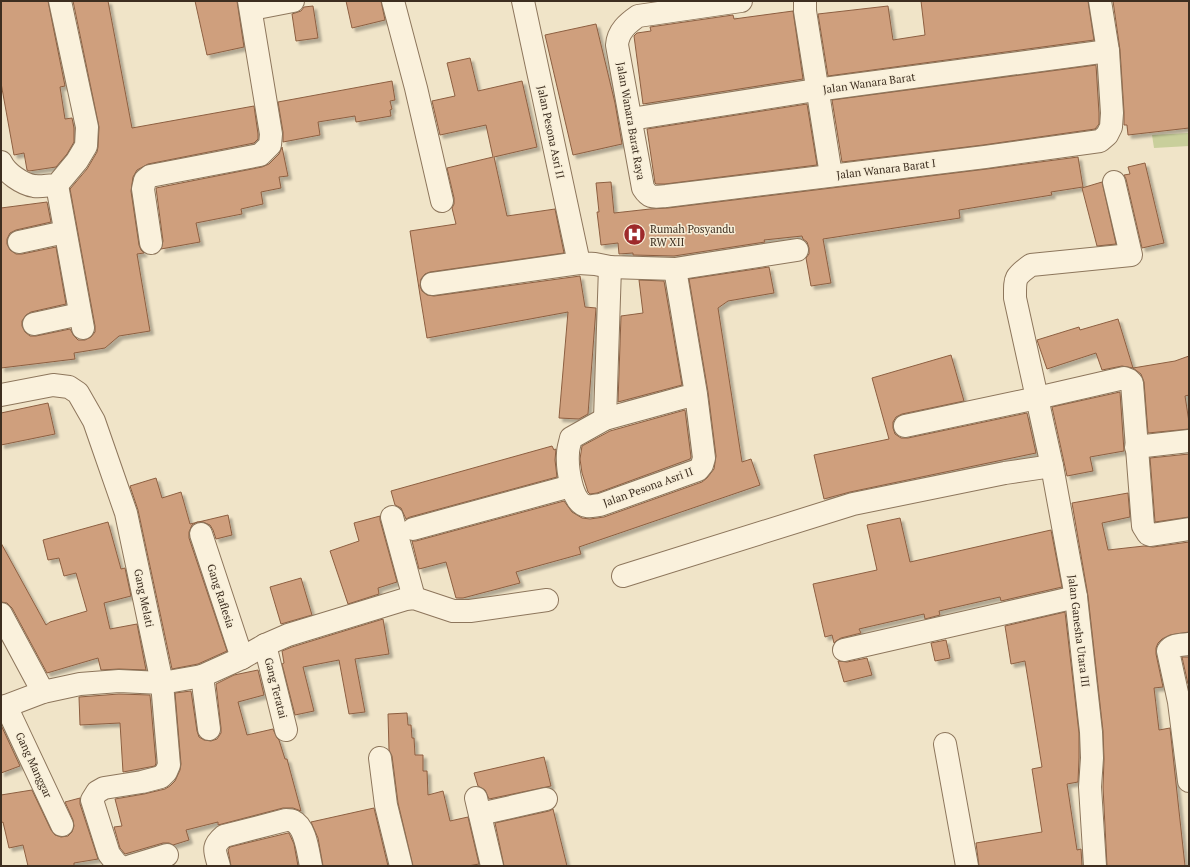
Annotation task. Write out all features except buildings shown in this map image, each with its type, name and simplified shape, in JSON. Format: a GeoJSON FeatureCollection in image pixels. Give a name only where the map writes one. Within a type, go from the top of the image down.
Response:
{"type":"FeatureCollection","features":[{"type":"Feature","properties":{"kind":"street"},"geometry":{"type":"LineString","coordinates":[[34,324],[82,321],[57,185],[86,146],[87,127],[60,1]]}},
{"type":"Feature","properties":{"kind":"street"},"geometry":{"type":"LineString","coordinates":[[151,243],[143,189],[145,180],[150,176],[260,155],[270,145],[270,134],[250,5],[292,1]]}},
{"type":"Feature","properties":{"kind":"street"},"geometry":{"type":"LineString","coordinates":[[393,1],[416,88],[442,200]]}},
{"type":"Feature","properties":{"kind":"street","name":"Jalan Pesona Asri II"},"geometry":{"type":"LineString","coordinates":[[523,1],[579,262]]}},
{"type":"Feature","properties":{"kind":"street"},"geometry":{"type":"LineString","coordinates":[[637,8],[732,1]]}},
{"type":"Feature","properties":{"kind":"street"},"geometry":{"type":"LineString","coordinates":[[805,1],[805,11],[816,90],[831,175]]}},
{"type":"Feature","properties":{"kind":"street"},"geometry":{"type":"LineString","coordinates":[[1100,1],[1108,50]]}},
{"type":"Feature","properties":{"kind":"street","name":"Jalan Wanara Barat Raya"},"geometry":{"type":"LineString","coordinates":[[637,8],[617,40],[617,44],[643,188],[647,195],[653,198]]}},
{"type":"Feature","properties":{"kind":"street","name":"Jalan Wanara Barat"},"geometry":{"type":"LineString","coordinates":[[631,119],[816,90],[1108,50]]}},
{"type":"Feature","properties":{"kind":"street","name":"Jalan Wanara Barat I"},"geometry":{"type":"LineString","coordinates":[[653,198],[1100,141],[1107,135],[1111,127],[1112,112],[1108,50]]}},
{"type":"Feature","properties":{"kind":"street"},"geometry":{"type":"LineString","coordinates":[[1,162],[4,169],[15,178],[33,186],[57,185]]}},
{"type":"Feature","properties":{"kind":"street","name":"Jalan Ganesha Utara III"},"geometry":{"type":"LineString","coordinates":[[1095,866],[1090,787],[1092,758],[1091,732],[1076,597],[1052,466],[1015,298],[1015,281],[1019,274],[1031,265],[1131,255],[1114,182]]}},
{"type":"Feature","properties":{"kind":"street"},"geometry":{"type":"LineString","coordinates":[[19,242],[65,232]]}},
{"type":"Feature","properties":{"kind":"street"},"geometry":{"type":"LineString","coordinates":[[432,284],[579,262],[610,267],[675,269],[797,250]]}},
{"type":"Feature","properties":{"kind":"street"},"geometry":{"type":"LineString","coordinates":[[605,419],[610,267]]}},
{"type":"Feature","properties":{"kind":"street","name":"Jalan Pesona Asri II"},"geometry":{"type":"LineString","coordinates":[[675,269],[696,394],[704,458],[702,465],[698,470],[600,505],[587,506],[582,504],[571,486],[568,452],[571,438],[605,419],[696,394]]}},
{"type":"Feature","properties":{"kind":"street"},"geometry":{"type":"LineString","coordinates":[[905,426],[1124,378],[1132,383],[1143,526],[1148,534],[1151,535],[1189,529]]}},
{"type":"Feature","properties":{"kind":"street","name":"Gang Melati"},"geometry":{"type":"LineString","coordinates":[[1,395],[53,385],[69,387],[78,393],[94,421],[126,513],[162,683],[169,765],[166,772],[161,777],[142,782],[104,788],[97,792],[92,800],[109,854],[120,866]]}},
{"type":"Feature","properties":{"kind":"street"},"geometry":{"type":"LineString","coordinates":[[1136,447],[1189,441]]}},
{"type":"Feature","properties":{"kind":"street"},"geometry":{"type":"LineString","coordinates":[[623,576],[853,504],[1005,473],[1052,466]]}},
{"type":"Feature","properties":{"kind":"street"},"geometry":{"type":"LineString","coordinates":[[413,529],[571,486]]}},
{"type":"Feature","properties":{"kind":"street"},"geometry":{"type":"LineString","coordinates":[[392,517],[414,598]]}},
{"type":"Feature","properties":{"kind":"street","name":"Gang Raflesia"},"geometry":{"type":"LineString","coordinates":[[201,534],[242,658]]}},
{"type":"Feature","properties":{"kind":"street"},"geometry":{"type":"LineString","coordinates":[[844,650],[1076,597]]}},
{"type":"Feature","properties":{"kind":"street"},"geometry":{"type":"LineString","coordinates":[[4,707],[43,692],[80,684],[119,681],[162,683],[202,676],[288,635],[406,599],[414,598],[453,611],[470,611],[547,600]]}},
{"type":"Feature","properties":{"kind":"street"},"geometry":{"type":"LineString","coordinates":[[1,614],[43,692]]}},
{"type":"Feature","properties":{"kind":"street","name":"Gang Teratai"},"geometry":{"type":"LineString","coordinates":[[265,645],[286,730]]}},
{"type":"Feature","properties":{"kind":"street"},"geometry":{"type":"LineString","coordinates":[[1179,646],[1168,651],[1184,701],[1189,781]]}},
{"type":"Feature","properties":{"kind":"street"},"geometry":{"type":"LineString","coordinates":[[202,676],[209,729]]}},
{"type":"Feature","properties":{"kind":"street","name":"Gang Manggar"},"geometry":{"type":"LineString","coordinates":[[4,707],[62,825]]}},
{"type":"Feature","properties":{"kind":"street"},"geometry":{"type":"LineString","coordinates":[[945,744],[967,866]]}},
{"type":"Feature","properties":{"kind":"street"},"geometry":{"type":"LineString","coordinates":[[380,758],[386,805],[401,866]]}},
{"type":"Feature","properties":{"kind":"street"},"geometry":{"type":"LineString","coordinates":[[492,866],[478,806],[546,799]]}},
{"type":"Feature","properties":{"kind":"street"},"geometry":{"type":"LineString","coordinates":[[219,866],[215,850],[217,842],[224,836],[286,820],[294,821],[304,834],[311,866]]}},
{"type":"Feature","properties":{"kind":"street"},"geometry":{"type":"LineString","coordinates":[[131,866],[166,855]]}},
{"type":"Feature","properties":{"kind":"green space"},"geometry":{"type":"Polygon","coordinates":[[[1188,133],[1189,146],[1154,148],[1152,135],[1188,133]]]}},
{"type":"Feature","properties":{"kind":"place","name":"Rumah Posyandu RW XII"},"geometry":{"type":"Point","coordinates":[635,235]}}]}
